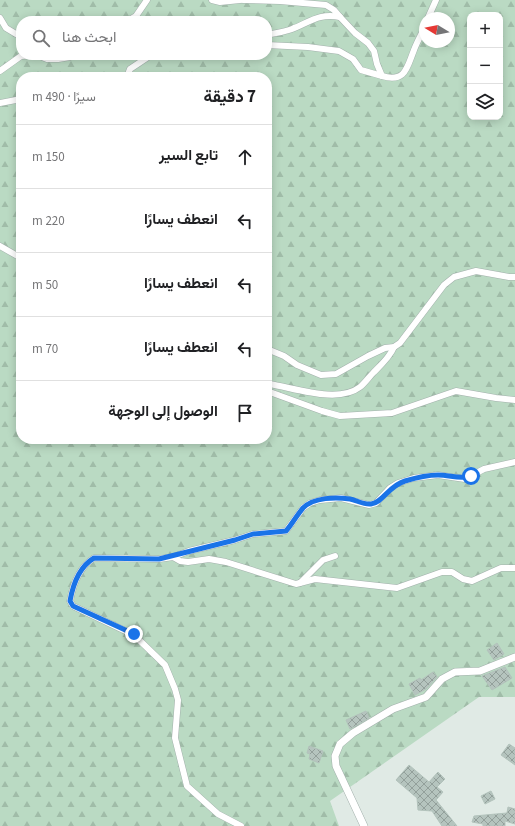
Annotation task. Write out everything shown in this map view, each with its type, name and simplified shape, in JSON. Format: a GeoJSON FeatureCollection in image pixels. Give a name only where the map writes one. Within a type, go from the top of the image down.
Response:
{"type":"FeatureCollection","features":[{"type":"Feature","properties":{"kind":"street"},"geometry":{"type":"LineString","coordinates":[[136,16],[146,0]]}},
{"type":"Feature","properties":{"kind":"street"},"geometry":{"type":"LineString","coordinates":[[212,0],[229,2],[241,0],[280,0],[326,5],[334,10],[355,33],[368,43],[374,51],[382,76]]}},
{"type":"Feature","properties":{"kind":"street"},"geometry":{"type":"LineString","coordinates":[[431,12],[436,0]]}},
{"type":"Feature","properties":{"kind":"street"},"geometry":{"type":"LineString","coordinates":[[272,34],[291,29],[310,19],[324,16],[340,17]]}},
{"type":"Feature","properties":{"kind":"street"},"geometry":{"type":"LineString","coordinates":[[0,18],[6,28],[16,34]]}},
{"type":"Feature","properties":{"kind":"street"},"geometry":{"type":"LineString","coordinates":[[272,45],[308,47],[339,51],[353,59],[362,70],[390,78],[405,73],[419,41]]}},
{"type":"Feature","properties":{"kind":"street"},"geometry":{"type":"LineString","coordinates":[[0,71],[16,60]]}},
{"type":"Feature","properties":{"kind":"street"},"geometry":{"type":"LineString","coordinates":[[130,72],[134,66],[143,60]]}},
{"type":"Feature","properties":{"kind":"street"},"geometry":{"type":"LineString","coordinates":[[0,103],[16,100]]}},
{"type":"Feature","properties":{"kind":"street"},"geometry":{"type":"LineString","coordinates":[[0,246],[16,255]]}},
{"type":"Feature","properties":{"kind":"street"},"geometry":{"type":"LineString","coordinates":[[272,385],[334,395],[349,392],[360,387],[384,362],[394,347],[400,343],[444,285],[454,276],[476,271],[509,277],[515,276]]}},
{"type":"Feature","properties":{"kind":"street"},"geometry":{"type":"LineString","coordinates":[[272,351],[284,356],[297,365],[321,375],[336,374],[385,348],[394,347]]}},
{"type":"Feature","properties":{"kind":"street"},"geometry":{"type":"LineString","coordinates":[[272,394],[322,412],[340,416],[392,413],[456,391],[515,400]]}},
{"type":"Feature","properties":{"kind":"street"},"geometry":{"type":"LineString","coordinates":[[241,826],[218,814],[187,786],[175,738],[178,700],[165,665],[134,634],[73,606],[70,601],[73,585],[86,563],[94,558],[159,559],[173,557],[189,551],[253,534],[286,531],[303,508],[310,503],[320,500],[341,498],[368,505],[376,503],[390,488],[406,480],[438,475],[465,479],[484,469],[515,462]]}},
{"type":"Feature","properties":{"kind":"street"},"geometry":{"type":"LineString","coordinates":[[300,583],[323,560],[335,556]]}},
{"type":"Feature","properties":{"kind":"street"},"geometry":{"type":"LineString","coordinates":[[173,557],[180,561],[209,559],[226,562],[296,584],[315,580],[397,588],[442,572],[452,572],[463,579],[472,581],[496,569],[515,568]]}},
{"type":"Feature","properties":{"kind":"street"},"geometry":{"type":"LineString","coordinates":[[364,826],[336,766],[335,756],[340,744],[353,733],[393,709],[426,697],[442,679],[455,672],[480,671],[515,657]]}},
{"type":"Feature","properties":{"kind":"green space"},"geometry":{"type":"Polygon","coordinates":[[[0,0],[515,0],[515,697],[479,697],[330,801],[339,826],[0,826],[0,0]]]}},
{"type":"Feature","properties":{"kind":"building"},"geometry":{"type":"Polygon","coordinates":[[[497,643],[504,654],[494,660],[487,650],[497,643]]]}},
{"type":"Feature","properties":{"kind":"building"},"geometry":{"type":"Polygon","coordinates":[[[505,667],[512,678],[492,690],[482,676],[505,667]]]}},
{"type":"Feature","properties":{"kind":"building"},"geometry":{"type":"Polygon","coordinates":[[[433,672],[437,677],[426,689],[415,695],[409,684],[420,678],[421,680],[433,672]]]}},
{"type":"Feature","properties":{"kind":"building"},"geometry":{"type":"Polygon","coordinates":[[[366,711],[369,718],[350,729],[346,720],[366,711]]]}},
{"type":"Feature","properties":{"kind":"building"},"geometry":{"type":"Polygon","coordinates":[[[509,744],[515,748],[515,765],[501,755],[509,744]]]}},
{"type":"Feature","properties":{"kind":"building"},"geometry":{"type":"Polygon","coordinates":[[[309,746],[323,751],[319,763],[309,759],[310,754],[307,753],[309,746]]]}},
{"type":"Feature","properties":{"kind":"building"},"geometry":{"type":"Polygon","coordinates":[[[409,765],[429,782],[438,772],[445,779],[437,787],[443,792],[436,800],[457,826],[442,826],[432,811],[418,810],[417,798],[396,780],[409,765]]]}},
{"type":"Feature","properties":{"kind":"building"},"geometry":{"type":"Polygon","coordinates":[[[491,791],[495,799],[485,804],[481,796],[491,791]]]}},
{"type":"Feature","properties":{"kind":"building"},"geometry":{"type":"Polygon","coordinates":[[[508,807],[515,809],[515,824],[505,821],[505,826],[483,826],[483,824],[472,822],[474,816],[507,813],[508,807]]]}},
{"type":"Feature","properties":{"kind":"route"},"geometry":{"type":"LineString","coordinates":[[134,634],[73,606],[70,601],[73,585],[86,563],[94,558],[159,559],[173,557],[189,551],[253,534],[286,531],[303,508],[310,503],[320,500],[341,498],[368,505],[380,501],[390,488],[398,482],[438,475],[465,479],[471,476]]}}]}
